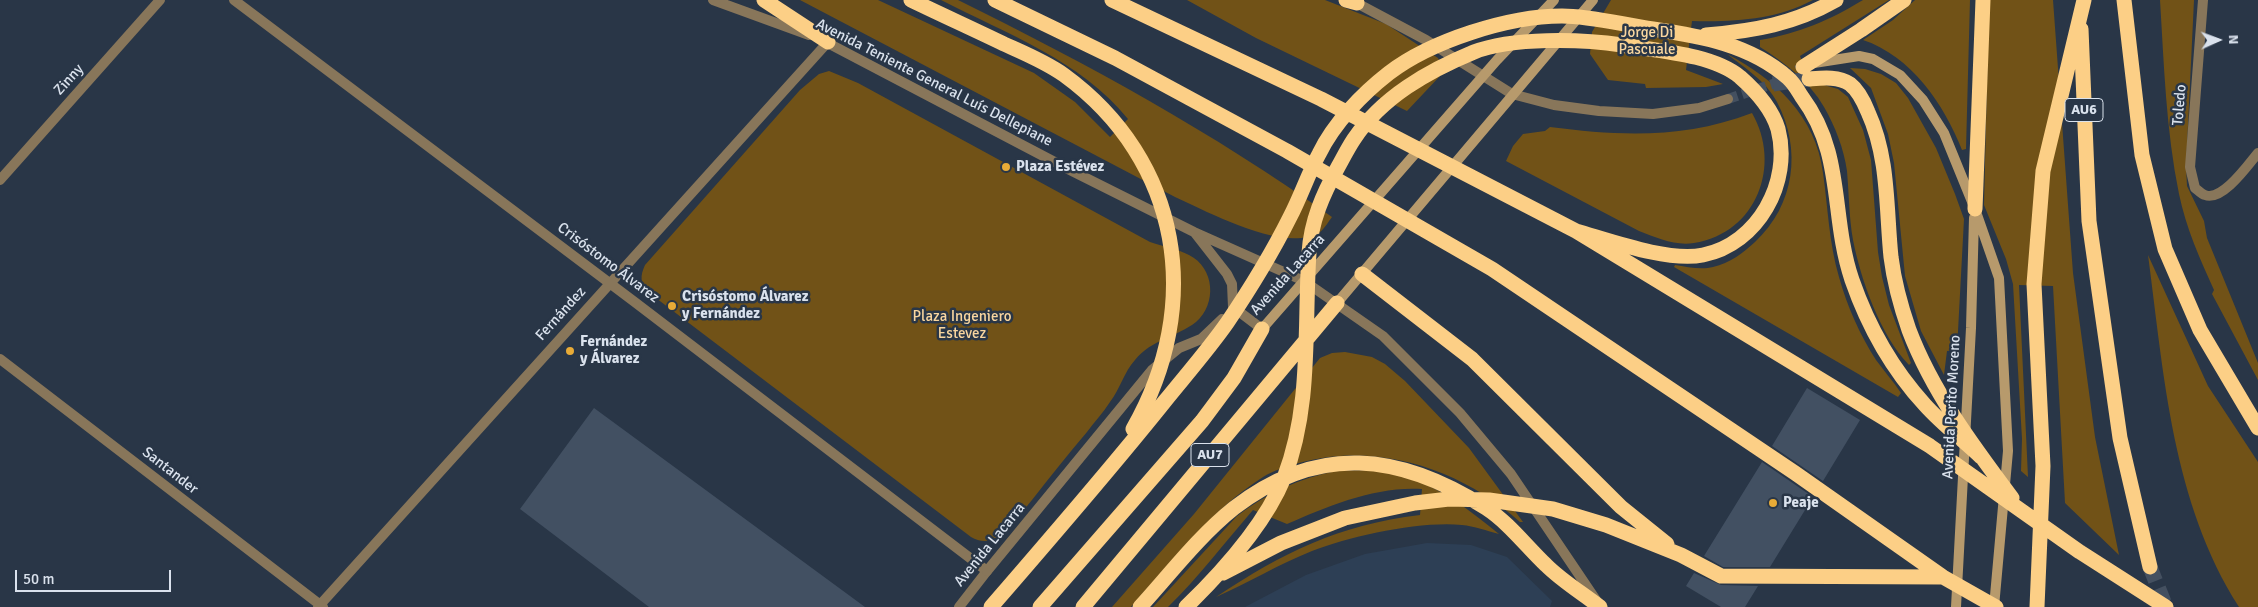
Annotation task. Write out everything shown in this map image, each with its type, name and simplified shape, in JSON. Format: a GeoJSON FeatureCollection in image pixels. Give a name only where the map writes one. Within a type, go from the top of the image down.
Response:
{"type":"FeatureCollection","features":[{"type":"Feature","properties":{"kind":"highway"},"geometry":{"type":"LineString","coordinates":[[764,0],[828,42]]}},
{"type":"Feature","properties":{"kind":"highway"},"geometry":{"type":"LineString","coordinates":[[911,0],[1026,54],[1062,74],[1091,96],[1121,127],[1140,156],[1161,207],[1169,235],[1174,268],[1173,314],[1162,366],[1148,403],[1110,469]]}},
{"type":"Feature","properties":{"kind":"highway"},"geometry":{"type":"LineString","coordinates":[[995,0],[1115,58],[1288,151],[1484,264],[1795,473],[1944,578],[1995,607]]}},
{"type":"Feature","properties":{"kind":"highway"},"geometry":{"type":"LineString","coordinates":[[1112,0],[1321,99],[1576,231],[1930,446],[2080,552],[2166,607]]}},
{"type":"Feature","properties":{"kind":"highway"},"geometry":{"type":"LineString","coordinates":[[1695,35],[1743,32],[1779,25],[1808,14],[1836,0]]}},
{"type":"Feature","properties":{"kind":"highway"},"geometry":{"type":"LineString","coordinates":[[1806,70],[1904,0]]}},
{"type":"Feature","properties":{"kind":"highway"},"geometry":{"type":"LineString","coordinates":[[1974,209],[1983,0]]}},
{"type":"Feature","properties":{"kind":"highway","name":"AU6"},"geometry":{"type":"LineString","coordinates":[[2080,0],[2089,221],[2120,438],[2150,567]]}},
{"type":"Feature","properties":{"kind":"highway"},"geometry":{"type":"LineString","coordinates":[[2037,607],[2043,466],[2034,284],[2043,171],[2084,0]]}},
{"type":"Feature","properties":{"kind":"highway"},"geometry":{"type":"LineString","coordinates":[[2124,0],[2142,155],[2165,249],[2200,330],[2258,428]]}},
{"type":"Feature","properties":{"kind":"highway"},"geometry":{"type":"LineString","coordinates":[[991,607],[1110,469],[1226,324],[1268,259],[1292,214],[1320,151],[1336,126],[1359,100],[1387,75],[1416,54],[1468,33],[1510,22],[1562,16],[1695,35],[1756,56],[1790,80],[1807,104],[1829,149],[1834,174],[1840,234],[1852,281],[1876,337],[1901,376],[1926,406],[1982,458]]}},
{"type":"Feature","properties":{"kind":"highway"},"geometry":{"type":"LineString","coordinates":[[1186,607],[1219,575],[1232,558],[1263,516],[1283,479],[1299,425],[1304,394],[1309,249],[1316,211],[1326,188],[1354,138],[1372,116],[1390,99],[1427,74],[1478,50],[1557,40],[1596,41],[1696,58],[1727,68],[1740,77],[1767,105],[1778,128],[1781,148],[1780,170],[1771,201],[1755,224],[1734,244],[1703,256],[1672,256],[1576,231]]}},
{"type":"Feature","properties":{"kind":"highway"},"geometry":{"type":"LineString","coordinates":[[1806,70],[1850,84],[1860,95],[1872,121],[1886,173],[1891,259],[1909,330],[1928,374],[1982,458],[2021,509]]}},
{"type":"Feature","properties":{"kind":"highway"},"geometry":{"type":"LineString","coordinates":[[1362,274],[1472,359],[1621,507],[1681,556]]}},
{"type":"Feature","properties":{"kind":"highway","name":"AU7"},"geometry":{"type":"LineString","coordinates":[[1083,607],[1337,303]]}},
{"type":"Feature","properties":{"kind":"highway","name":"AU7"},"geometry":{"type":"LineString","coordinates":[[1040,607],[1202,422],[1234,378],[1262,329]]}},
{"type":"Feature","properties":{"kind":"highway"},"geometry":{"type":"LineString","coordinates":[[1140,607],[1208,532],[1234,508],[1279,480],[1310,468],[1343,463],[1388,465],[1413,472],[1465,496],[1505,523],[1547,566],[1600,607]]}},
{"type":"Feature","properties":{"kind":"highway"},"geometry":{"type":"LineString","coordinates":[[1219,575],[1281,543],[1345,518],[1415,503],[1449,499],[1489,500],[1553,509],[1606,525],[1681,556],[1722,576],[1944,578]]}},
{"type":"Feature","properties":{"kind":"main road","name":"Avenida Lacarra"},"geometry":{"type":"LineString","coordinates":[[1262,329],[1483,76],[1554,0]]}},
{"type":"Feature","properties":{"kind":"main road"},"geometry":{"type":"LineString","coordinates":[[1337,303],[1593,0]]}},
{"type":"Feature","properties":{"kind":"main road"},"geometry":{"type":"LineString","coordinates":[[1806,70],[1859,56],[1873,59],[1900,75],[1923,100],[1944,133],[1999,278],[2008,451],[1995,607]]}},
{"type":"Feature","properties":{"kind":"main road","name":"Avenida Perito Moreno"},"geometry":{"type":"LineString","coordinates":[[1956,607],[1972,312],[1974,209]]}},
{"type":"Feature","properties":{"kind":"street","name":"Zinny"},"geometry":{"type":"LineString","coordinates":[[0,180],[160,0]]}},
{"type":"Feature","properties":{"kind":"street","name":"Crisóstomo Álvarez"},"geometry":{"type":"LineString","coordinates":[[234,0],[987,572]]}},
{"type":"Feature","properties":{"kind":"street","name":"Avenida Teniente General Luís Dellepiane"},"geometry":{"type":"LineString","coordinates":[[713,0],[828,42],[987,127],[1194,232],[1304,281],[1337,303],[1383,336],[1466,420],[1511,474],[1600,607]]}},
{"type":"Feature","properties":{"kind":"street","name":"Toledo"},"geometry":{"type":"LineString","coordinates":[[2203,0],[2190,167],[2195,188],[2206,196],[2216,195],[2226,189],[2258,153]]}},
{"type":"Feature","properties":{"kind":"street"},"geometry":{"type":"LineString","coordinates":[[1351,1],[1426,40],[1512,94],[1554,105],[1599,111],[1653,114],[1699,108],[1728,99]]}},
{"type":"Feature","properties":{"kind":"street","name":"Fernández"},"geometry":{"type":"LineString","coordinates":[[320,606],[828,42]]}},
{"type":"Feature","properties":{"kind":"street"},"geometry":{"type":"LineString","coordinates":[[1194,232],[1227,274],[1232,284],[1233,307]]}},
{"type":"Feature","properties":{"kind":"street","name":"Avenida Lacarra"},"geometry":{"type":"LineString","coordinates":[[959,607],[1152,370],[1179,348],[1201,339],[1233,307],[1262,329]]}},
{"type":"Feature","properties":{"kind":"street","name":"Santander"},"geometry":{"type":"LineString","coordinates":[[0,359],[320,606]]}},
{"type":"Feature","properties":{"kind":"shaded area"},"geometry":{"type":"Polygon","coordinates":[[[1427,543],[1471,545],[1507,557],[1552,601],[1550,607],[1245,607],[1306,575],[1365,554],[1427,543]]]}},
{"type":"Feature","properties":{"kind":"green space"},"geometry":{"type":"Polygon","coordinates":[[[800,0],[878,0],[1034,73],[1075,102],[1110,137],[1128,119],[1109,98],[1065,64],[1017,37],[941,0],[958,0],[1055,49],[1150,101],[1242,156],[1332,217],[1320,232],[1305,237],[1287,238],[1267,235],[1226,220],[1175,197],[800,0]]]}},
{"type":"Feature","properties":{"kind":"green space"},"geometry":{"type":"Polygon","coordinates":[[[1187,0],[1325,0],[1386,24],[1438,58],[1441,64],[1440,76],[1407,111],[1256,38],[1187,0]]]}},
{"type":"Feature","properties":{"kind":"green space","name":"Jorge Di Pascuale"},"geometry":{"type":"Polygon","coordinates":[[[1611,0],[1813,0],[1799,7],[1769,16],[1739,20],[1692,21],[1686,70],[1723,84],[1706,87],[1646,88],[1645,84],[1608,80],[1590,54],[1592,32],[1611,0]]]}},
{"type":"Feature","properties":{"kind":"green space"},"geometry":{"type":"Polygon","coordinates":[[[1863,0],[1889,0],[1800,56],[1811,85],[1824,85],[1838,89],[1848,97],[1863,130],[1871,160],[1878,252],[1882,277],[1889,305],[1911,363],[1909,365],[1889,338],[1881,323],[1861,272],[1853,240],[1846,163],[1832,122],[1818,98],[1804,81],[1778,59],[1760,47],[1760,40],[1788,34],[1813,25],[1863,0]]]}},
{"type":"Feature","properties":{"kind":"green space"},"geometry":{"type":"Polygon","coordinates":[[[1915,0],[1970,0],[1966,149],[1962,150],[1946,116],[1924,84],[1911,70],[1896,57],[1880,47],[1863,40],[1893,20],[1915,0]]]}},
{"type":"Feature","properties":{"kind":"green space"},"geometry":{"type":"Polygon","coordinates":[[[1989,0],[2053,0],[2073,273],[2095,437],[2119,555],[2065,503],[2053,286],[2019,285],[2028,477],[2021,471],[2022,439],[2013,284],[2006,259],[1984,205],[1989,0]]]}},
{"type":"Feature","properties":{"kind":"green space"},"geometry":{"type":"Polygon","coordinates":[[[2160,0],[2194,0],[2186,167],[2187,186],[2204,221],[2207,238],[2258,363],[2258,380],[2212,294],[2214,290],[2185,219],[2179,194],[2168,122],[2160,0]]]}},
{"type":"Feature","properties":{"kind":"green space"},"geometry":{"type":"Polygon","coordinates":[[[1727,54],[1745,64],[1777,88],[1802,117],[1812,134],[1819,153],[1823,173],[1833,251],[1842,288],[1854,320],[1865,341],[1876,360],[1901,393],[1898,397],[1674,267],[1675,265],[1709,268],[1736,257],[1755,242],[1768,227],[1779,211],[1786,194],[1792,157],[1790,138],[1785,120],[1777,102],[1767,87],[1755,75],[1727,54]]]}},
{"type":"Feature","properties":{"kind":"green space"},"geometry":{"type":"Polygon","coordinates":[[[1850,68],[1865,69],[1881,74],[1896,83],[1908,98],[1936,148],[1964,219],[1957,350],[1947,351],[1944,375],[1921,331],[1905,276],[1894,163],[1888,134],[1871,88],[1850,68]]]}},
{"type":"Feature","properties":{"kind":"green space","name":"Plaza Ingeniero Estevez"},"geometry":{"type":"Polygon","coordinates":[[[829,71],[858,83],[1150,242],[1189,255],[1198,261],[1208,277],[1210,296],[1203,314],[1189,327],[1149,347],[1135,360],[1113,397],[1087,432],[1013,524],[992,540],[981,541],[971,537],[648,292],[643,286],[642,273],[645,265],[800,90],[819,74],[829,71]]]}},
{"type":"Feature","properties":{"kind":"green space"},"geometry":{"type":"Polygon","coordinates":[[[1752,113],[1761,133],[1764,154],[1763,174],[1758,194],[1748,211],[1734,226],[1716,237],[1694,243],[1687,244],[1659,239],[1639,231],[1506,161],[1513,146],[1523,134],[1545,131],[1550,127],[1602,132],[1652,133],[1702,127],[1752,113]]]}},
{"type":"Feature","properties":{"kind":"green space"},"geometry":{"type":"Polygon","coordinates":[[[2148,255],[2208,386],[2258,462],[2258,607],[2239,607],[2217,567],[2199,525],[2185,481],[2174,437],[2166,391],[2148,255]]]}},
{"type":"Feature","properties":{"kind":"green space"},"geometry":{"type":"Polygon","coordinates":[[[1345,352],[1372,357],[1385,364],[1405,381],[1469,448],[1523,522],[1520,522],[1497,503],[1472,487],[1445,474],[1417,464],[1388,458],[1358,455],[1328,457],[1299,463],[1271,472],[1244,490],[1193,537],[1131,607],[1112,607],[1194,514],[1320,358],[1332,353],[1345,352]]]}},
{"type":"Feature","properties":{"kind":"green space"},"geometry":{"type":"Polygon","coordinates":[[[1336,471],[1379,471],[1396,474],[1428,485],[1458,503],[1499,534],[1476,527],[1445,524],[1426,525],[1366,535],[1312,551],[1216,597],[1289,554],[1337,533],[1420,515],[1422,489],[1405,489],[1370,494],[1336,504],[1287,524],[1253,510],[1201,572],[1168,607],[1153,607],[1237,516],[1260,500],[1297,482],[1336,471]]]}},
{"type":"Feature","properties":{"kind":"building"},"geometry":{"type":"Polygon","coordinates":[[[1807,388],[1860,420],[1823,481],[1772,446],[1807,388]]]}},
{"type":"Feature","properties":{"kind":"building"},"geometry":{"type":"Polygon","coordinates":[[[594,408],[865,607],[649,607],[520,509],[594,408]]]}},
{"type":"Feature","properties":{"kind":"building"},"geometry":{"type":"Polygon","coordinates":[[[1762,462],[1813,497],[1770,567],[1723,567],[1704,556],[1762,462]]]}},
{"type":"Feature","properties":{"kind":"building"},"geometry":{"type":"Polygon","coordinates":[[[1694,573],[1721,585],[1758,586],[1745,607],[1721,607],[1686,586],[1694,573]]]}},
{"type":"Feature","properties":{"kind":"tunnel"},"geometry":{"type":"LineString","coordinates":[[1728,99],[1773,84],[1803,67]]}},
{"type":"Feature","properties":{"kind":"tunnel"},"geometry":{"type":"LineString","coordinates":[[1773,84],[1809,79]]}},
{"type":"Feature","properties":{"kind":"tunnel"},"geometry":{"type":"LineString","coordinates":[[2150,567],[2166,607]]}},
{"type":"Feature","properties":{"kind":"place","name":"Plaza Estévez"},"geometry":{"type":"Point","coordinates":[1006,167]}},
{"type":"Feature","properties":{"kind":"place","name":"Crisóstomo Álvarez y Fernández"},"geometry":{"type":"Point","coordinates":[672,306]}},
{"type":"Feature","properties":{"kind":"place","name":"Fernández y Álvarez"},"geometry":{"type":"Point","coordinates":[570,351]}},
{"type":"Feature","properties":{"kind":"place","name":"Peaje"},"geometry":{"type":"Point","coordinates":[1773,503]}}]}
